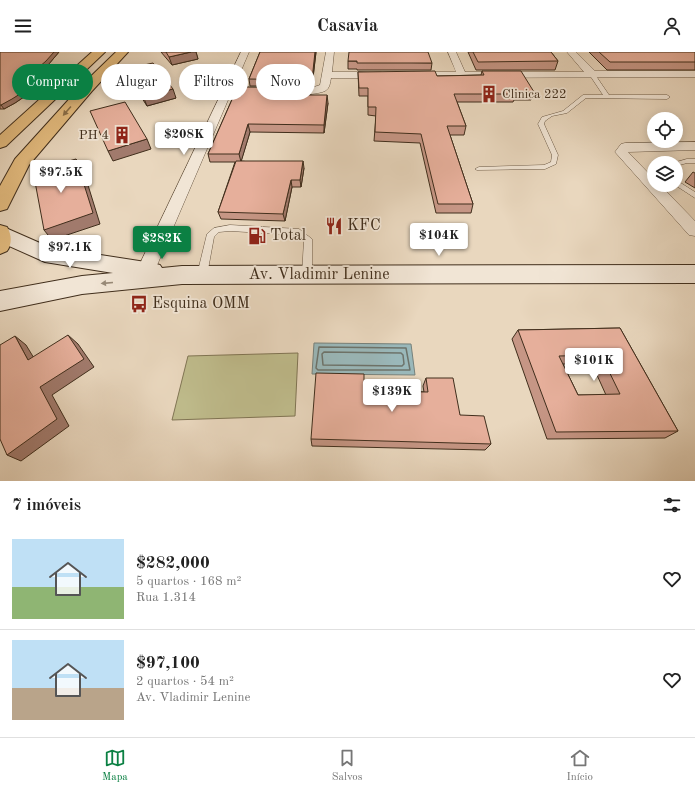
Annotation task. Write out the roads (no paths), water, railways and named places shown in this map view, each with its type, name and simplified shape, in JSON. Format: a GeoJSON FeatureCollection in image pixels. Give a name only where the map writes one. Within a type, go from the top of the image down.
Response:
{"type":"FeatureCollection","features":[{"type":"Feature","properties":{"kind":"main road"},"geometry":{"type":"LineString","coordinates":[[0,143],[99,52]]}},
{"type":"Feature","properties":{"kind":"main road"},"geometry":{"type":"LineString","coordinates":[[0,205],[21,163],[87,88],[122,52]]}},
{"type":"Feature","properties":{"kind":"main road","name":"Av. Vladimir Lenine"},"geometry":{"type":"LineString","coordinates":[[0,237],[45,254],[146,275]]}},
{"type":"Feature","properties":{"kind":"main road","name":"Av. Vladimir Lenine"},"geometry":{"type":"LineString","coordinates":[[0,301],[82,285],[146,275],[695,274]]}},
{"type":"Feature","properties":{"kind":"street"},"geometry":{"type":"LineString","coordinates":[[240,64],[245,52]]}},
{"type":"Feature","properties":{"kind":"street"},"geometry":{"type":"LineString","coordinates":[[248,90],[320,90],[325,86],[330,52]]}},
{"type":"Feature","properties":{"kind":"street"},"geometry":{"type":"LineString","coordinates":[[452,52],[462,75]]}},
{"type":"Feature","properties":{"kind":"street"},"geometry":{"type":"LineString","coordinates":[[571,52],[592,74]]}},
{"type":"Feature","properties":{"kind":"street"},"geometry":{"type":"LineString","coordinates":[[407,75],[695,74]]}},
{"type":"Feature","properties":{"kind":"street"},"geometry":{"type":"LineString","coordinates":[[327,75],[391,75]]}},
{"type":"Feature","properties":{"kind":"street"},"geometry":{"type":"LineString","coordinates":[[146,275],[224,100]]}},
{"type":"Feature","properties":{"kind":"street"},"geometry":{"type":"LineString","coordinates":[[695,146],[625,147],[621,152],[695,232]]}},
{"type":"Feature","properties":{"kind":"lane"},"geometry":{"type":"LineString","coordinates":[[592,74],[606,95]]}},
{"type":"Feature","properties":{"kind":"lane"},"geometry":{"type":"LineString","coordinates":[[479,169],[545,167],[554,163],[555,155],[541,124],[541,120],[545,116],[570,109],[577,100],[584,96],[606,95],[667,97]]}},
{"type":"Feature","properties":{"kind":"lane"},"geometry":{"type":"LineString","coordinates":[[683,162],[695,161]]}},
{"type":"Feature","properties":{"kind":"lane"},"geometry":{"type":"LineString","coordinates":[[683,187],[695,196]]}},
{"type":"Feature","properties":{"kind":"lane"},"geometry":{"type":"LineString","coordinates":[[192,275],[210,236],[217,230],[230,228],[300,232],[308,239],[307,275]]}},
{"type":"Feature","properties":{"kind":"water"},"geometry":{"type":"Polygon","coordinates":[[[314,343],[411,344],[415,375],[312,374],[314,343]]]}},
{"type":"Feature","properties":{"kind":"place","name":"Clinica 222"},"geometry":{"type":"Point","coordinates":[489,94]}},
{"type":"Feature","properties":{"kind":"place","name":"PH 4"},"geometry":{"type":"Point","coordinates":[122,135]}},
{"type":"Feature","properties":{"kind":"place","name":"KFC"},"geometry":{"type":"Point","coordinates":[334,226]}},
{"type":"Feature","properties":{"kind":"place","name":"Total"},"geometry":{"type":"Point","coordinates":[257,236]}},
{"type":"Feature","properties":{"kind":"place","name":"Esquina OMM"},"geometry":{"type":"Point","coordinates":[139,304]}}]}
